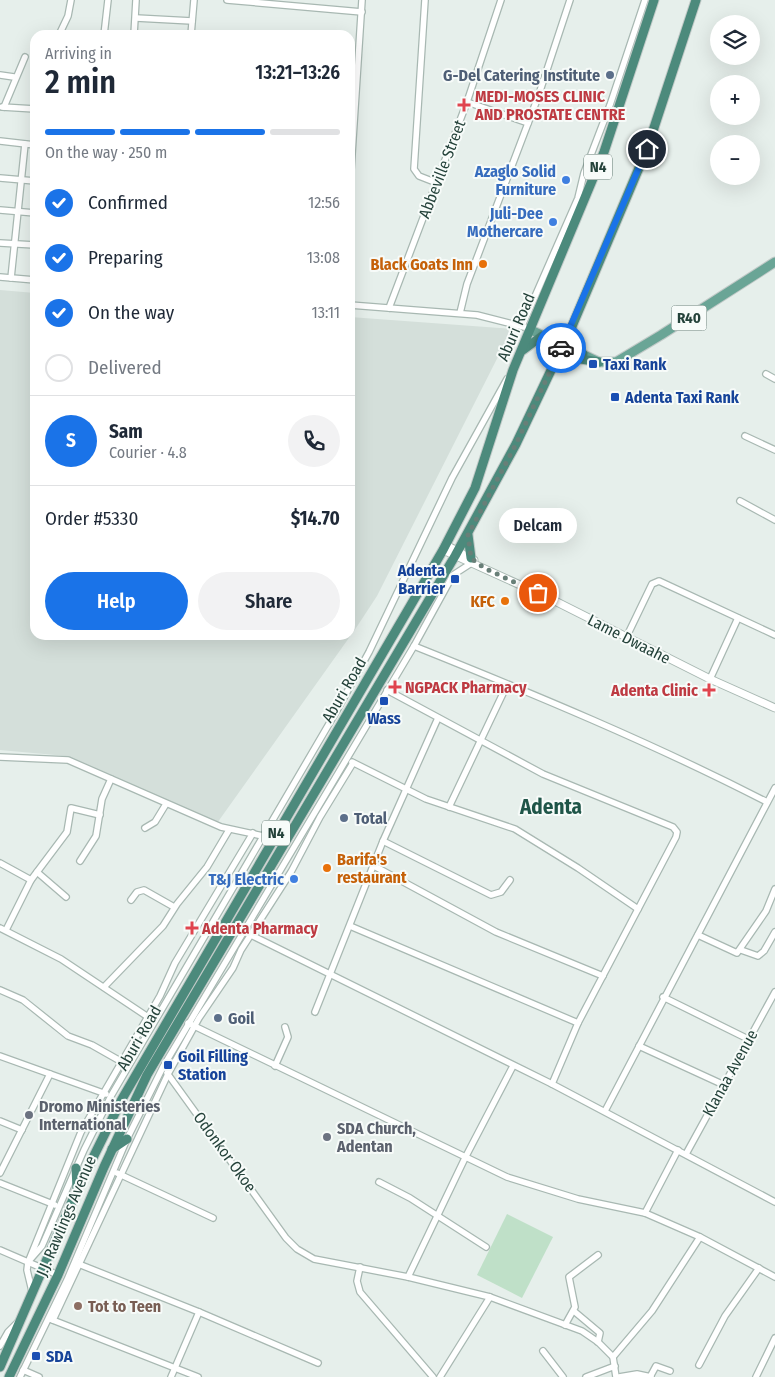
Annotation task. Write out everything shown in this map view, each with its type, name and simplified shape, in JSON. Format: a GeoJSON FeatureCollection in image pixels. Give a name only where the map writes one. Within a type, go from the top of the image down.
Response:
{"type":"FeatureCollection","features":[{"type":"Feature","properties":{"kind":"highway","name":"Aburi Road"},"geometry":{"type":"LineString","coordinates":[[0,1367],[77,1190],[137,1071],[274,828],[444,548],[478,480],[513,370],[604,152],[654,0]]}},
{"type":"Feature","properties":{"kind":"highway","name":"N4"},"geometry":{"type":"LineString","coordinates":[[457,554],[516,444],[573,324],[647,149],[696,0]]}},
{"type":"Feature","properties":{"kind":"highway"},"geometry":{"type":"LineString","coordinates":[[573,324],[572,340],[583,354]]}},
{"type":"Feature","properties":{"kind":"highway"},"geometry":{"type":"LineString","coordinates":[[520,354],[545,337],[552,348],[552,368]]}},
{"type":"Feature","properties":{"kind":"highway"},"geometry":{"type":"LineString","coordinates":[[552,368],[563,358],[569,357],[599,362]]}},
{"type":"Feature","properties":{"kind":"highway"},"geometry":{"type":"LineString","coordinates":[[468,535],[471,561]]}},
{"type":"Feature","properties":{"kind":"highway","name":"J.J. Rawlings Avenue"},"geometry":{"type":"LineString","coordinates":[[9,1377],[147,1074],[250,910],[328,779],[392,663],[457,554]]}},
{"type":"Feature","properties":{"kind":"highway"},"geometry":{"type":"LineString","coordinates":[[392,663],[401,668]]}},
{"type":"Feature","properties":{"kind":"highway"},"geometry":{"type":"LineString","coordinates":[[112,1149],[127,1139]]}},
{"type":"Feature","properties":{"kind":"highway"},"geometry":{"type":"LineString","coordinates":[[76,1168],[77,1190]]}},
{"type":"Feature","properties":{"kind":"main road","name":"R40"},"geometry":{"type":"LineString","coordinates":[[599,362],[616,362],[642,348],[775,262]]}},
{"type":"Feature","properties":{"kind":"main road"},"geometry":{"type":"LineString","coordinates":[[531,330],[599,362]]}},
{"type":"Feature","properties":{"kind":"street"},"geometry":{"type":"LineString","coordinates":[[61,30],[68,16],[71,0]]}},
{"type":"Feature","properties":{"kind":"street"},"geometry":{"type":"LineString","coordinates":[[105,30],[108,0]]}},
{"type":"Feature","properties":{"kind":"street"},"geometry":{"type":"LineString","coordinates":[[135,30],[136,0]]}},
{"type":"Feature","properties":{"kind":"street"},"geometry":{"type":"LineString","coordinates":[[191,30],[194,0]]}},
{"type":"Feature","properties":{"kind":"street"},"geometry":{"type":"LineString","coordinates":[[227,0],[362,12]]}},
{"type":"Feature","properties":{"kind":"street"},"geometry":{"type":"LineString","coordinates":[[355,107],[362,0]]}},
{"type":"Feature","properties":{"kind":"street"},"geometry":{"type":"LineString","coordinates":[[425,0],[414,169],[419,176],[437,183]]}},
{"type":"Feature","properties":{"kind":"street","name":"Abbeville Street"},"geometry":{"type":"LineString","coordinates":[[389,308],[467,102],[501,0]]}},
{"type":"Feature","properties":{"kind":"street"},"geometry":{"type":"LineString","coordinates":[[460,313],[467,284],[528,124],[570,0]]}},
{"type":"Feature","properties":{"kind":"street"},"geometry":{"type":"LineString","coordinates":[[522,326],[578,198],[584,173],[605,120],[645,0]]}},
{"type":"Feature","properties":{"kind":"street"},"geometry":{"type":"LineString","coordinates":[[136,18],[192,21]]}},
{"type":"Feature","properties":{"kind":"street"},"geometry":{"type":"LineString","coordinates":[[24,57],[2,107],[30,109]]}},
{"type":"Feature","properties":{"kind":"street"},"geometry":{"type":"LineString","coordinates":[[0,75],[14,77]]}},
{"type":"Feature","properties":{"kind":"street"},"geometry":{"type":"LineString","coordinates":[[467,102],[528,124]]}},
{"type":"Feature","properties":{"kind":"street"},"geometry":{"type":"LineString","coordinates":[[0,141],[30,144]]}},
{"type":"Feature","properties":{"kind":"street"},"geometry":{"type":"LineString","coordinates":[[11,278],[25,144]]}},
{"type":"Feature","properties":{"kind":"street"},"geometry":{"type":"LineString","coordinates":[[0,178],[30,181]]}},
{"type":"Feature","properties":{"kind":"street"},"geometry":{"type":"LineString","coordinates":[[0,210],[30,213]]}},
{"type":"Feature","properties":{"kind":"street"},"geometry":{"type":"LineString","coordinates":[[0,243],[30,245]]}},
{"type":"Feature","properties":{"kind":"street"},"geometry":{"type":"LineString","coordinates":[[0,277],[30,280]]}},
{"type":"Feature","properties":{"kind":"street"},"geometry":{"type":"LineString","coordinates":[[355,305],[460,313],[486,317],[531,330]]}},
{"type":"Feature","properties":{"kind":"street"},"geometry":{"type":"LineString","coordinates":[[28,1262],[42,1246],[76,1168],[111,1096],[263,836],[274,828],[369,652],[452,478],[498,393],[513,370]]}},
{"type":"Feature","properties":{"kind":"street"},"geometry":{"type":"LineString","coordinates":[[766,374],[775,379]]}},
{"type":"Feature","properties":{"kind":"street"},"geometry":{"type":"LineString","coordinates":[[745,436],[775,450]]}},
{"type":"Feature","properties":{"kind":"street"},"geometry":{"type":"LineString","coordinates":[[740,501],[775,520]]}},
{"type":"Feature","properties":{"kind":"street","name":"Lame Dwaahe"},"geometry":{"type":"LineString","coordinates":[[444,548],[710,679],[775,708]]}},
{"type":"Feature","properties":{"kind":"street"},"geometry":{"type":"LineString","coordinates":[[328,779],[345,759],[401,668],[454,576],[471,561]]}},
{"type":"Feature","properties":{"kind":"street"},"geometry":{"type":"LineString","coordinates":[[626,638],[652,584],[659,581],[775,635]]}},
{"type":"Feature","properties":{"kind":"street"},"geometry":{"type":"LineString","coordinates":[[710,679],[738,618]]}},
{"type":"Feature","properties":{"kind":"street"},"geometry":{"type":"LineString","coordinates":[[414,646],[602,723],[693,764],[767,802]]}},
{"type":"Feature","properties":{"kind":"street"},"geometry":{"type":"LineString","coordinates":[[449,807],[507,685]]}},
{"type":"Feature","properties":{"kind":"street"},"geometry":{"type":"LineString","coordinates":[[387,690],[542,774],[676,830],[676,837],[578,1023],[552,1084]]}},
{"type":"Feature","properties":{"kind":"street"},"geometry":{"type":"LineString","coordinates":[[316,1012],[374,866],[382,841],[438,718]]}},
{"type":"Feature","properties":{"kind":"street"},"geometry":{"type":"LineString","coordinates":[[0,757],[68,760],[229,830],[263,836]]}},
{"type":"Feature","properties":{"kind":"street"},"geometry":{"type":"LineString","coordinates":[[345,759],[406,789],[449,807],[515,829],[578,868],[638,909]]}},
{"type":"Feature","properties":{"kind":"street"},"geometry":{"type":"LineString","coordinates":[[76,1264],[112,1171],[163,1067],[233,968],[250,934],[304,850],[320,817],[353,763]]}},
{"type":"Feature","properties":{"kind":"street"},"geometry":{"type":"LineString","coordinates":[[80,861],[96,836],[102,799],[111,779]]}},
{"type":"Feature","properties":{"kind":"street"},"geometry":{"type":"LineString","coordinates":[[605,1111],[775,788]]}},
{"type":"Feature","properties":{"kind":"street"},"geometry":{"type":"LineString","coordinates":[[145,828],[155,822],[166,804]]}},
{"type":"Feature","properties":{"kind":"street"},"geometry":{"type":"LineString","coordinates":[[100,815],[71,808],[67,832],[31,880],[3,929],[61,959],[155,1022]]}},
{"type":"Feature","properties":{"kind":"street"},"geometry":{"type":"LineString","coordinates":[[104,988],[163,926],[174,907],[207,868],[229,830]]}},
{"type":"Feature","properties":{"kind":"street"},"geometry":{"type":"LineString","coordinates":[[32,1293],[27,1270],[28,1262],[81,1132],[120,1062],[148,1017],[175,963],[254,833]]}},
{"type":"Feature","properties":{"kind":"street"},"geometry":{"type":"LineString","coordinates":[[382,841],[491,895],[500,892],[510,880]]}},
{"type":"Feature","properties":{"kind":"street"},"geometry":{"type":"LineString","coordinates":[[0,863],[31,880]]}},
{"type":"Feature","properties":{"kind":"street"},"geometry":{"type":"LineString","coordinates":[[374,866],[496,932],[603,976]]}},
{"type":"Feature","properties":{"kind":"street"},"geometry":{"type":"LineString","coordinates":[[37,872],[66,897]]}},
{"type":"Feature","properties":{"kind":"street"},"geometry":{"type":"LineString","coordinates":[[131,900],[137,892],[144,890],[174,907]]}},
{"type":"Feature","properties":{"kind":"street"},"geometry":{"type":"LineString","coordinates":[[698,935],[735,954],[741,950],[766,911],[775,890]]}},
{"type":"Feature","properties":{"kind":"street"},"geometry":{"type":"LineString","coordinates":[[20,1377],[51,1319],[191,1025],[243,931],[250,910]]}},
{"type":"Feature","properties":{"kind":"street"},"geometry":{"type":"LineString","coordinates":[[350,926],[578,1023]]}},
{"type":"Feature","properties":{"kind":"street"},"geometry":{"type":"LineString","coordinates":[[243,931],[331,972],[513,1066],[552,1084],[775,1202]]}},
{"type":"Feature","properties":{"kind":"street"},"geometry":{"type":"LineString","coordinates":[[741,950],[758,956],[764,952],[775,932]]}},
{"type":"Feature","properties":{"kind":"street"},"geometry":{"type":"LineString","coordinates":[[0,990],[23,1000],[68,1036],[92,1045],[129,1066]]}},
{"type":"Feature","properties":{"kind":"street","name":"Klanaa Avenue"},"geometry":{"type":"LineString","coordinates":[[686,1154],[775,992]]}},
{"type":"Feature","properties":{"kind":"street"},"geometry":{"type":"LineString","coordinates":[[663,998],[748,1039]]}},
{"type":"Feature","properties":{"kind":"street"},"geometry":{"type":"LineString","coordinates":[[191,1025],[507,1177],[546,1190],[645,1213],[700,1237],[775,1276]]}},
{"type":"Feature","properties":{"kind":"street"},"geometry":{"type":"LineString","coordinates":[[275,1066],[288,1037],[285,1027]]}},
{"type":"Feature","properties":{"kind":"street"},"geometry":{"type":"LineString","coordinates":[[638,1046],[724,1085]]}},
{"type":"Feature","properties":{"kind":"street"},"geometry":{"type":"LineString","coordinates":[[0,1056],[111,1096]]}},
{"type":"Feature","properties":{"kind":"street"},"geometry":{"type":"LineString","coordinates":[[408,1277],[436,1216],[513,1066]]}},
{"type":"Feature","properties":{"kind":"street","name":"Odonkor Okoe"},"geometry":{"type":"LineString","coordinates":[[163,1067],[286,1238],[297,1249],[314,1259],[408,1277],[490,1297],[582,1331],[598,1342]]}},
{"type":"Feature","properties":{"kind":"street"},"geometry":{"type":"LineString","coordinates":[[0,1173],[50,1074]]}},
{"type":"Feature","properties":{"kind":"street"},"geometry":{"type":"LineString","coordinates":[[0,1121],[22,1130]]}},
{"type":"Feature","properties":{"kind":"street"},"geometry":{"type":"LineString","coordinates":[[645,1213],[678,1150]]}},
{"type":"Feature","properties":{"kind":"street"},"geometry":{"type":"LineString","coordinates":[[112,1171],[213,1218]]}},
{"type":"Feature","properties":{"kind":"street"},"geometry":{"type":"LineString","coordinates":[[379,1182],[410,1198],[486,1247]]}},
{"type":"Feature","properties":{"kind":"street"},"geometry":{"type":"LineString","coordinates":[[0,1183],[59,1206]]}},
{"type":"Feature","properties":{"kind":"street"},"geometry":{"type":"LineString","coordinates":[[613,1357],[652,1311],[700,1237]]}},
{"type":"Feature","properties":{"kind":"street"},"geometry":{"type":"LineString","coordinates":[[0,1250],[55,1273]]}},
{"type":"Feature","properties":{"kind":"street"},"geometry":{"type":"LineString","coordinates":[[565,1325],[576,1307],[569,1277],[598,1255]]}},
{"type":"Feature","properties":{"kind":"street"},"geometry":{"type":"LineString","coordinates":[[76,1264],[199,1312],[318,1364]]}},
{"type":"Feature","properties":{"kind":"street"},"geometry":{"type":"LineString","coordinates":[[360,1267],[356,1281],[360,1292],[433,1377]]}},
{"type":"Feature","properties":{"kind":"street"},"geometry":{"type":"LineString","coordinates":[[699,1365],[725,1316],[759,1268]]}},
{"type":"Feature","properties":{"kind":"street"},"geometry":{"type":"LineString","coordinates":[[440,1377],[490,1297]]}},
{"type":"Feature","properties":{"kind":"street"},"geometry":{"type":"LineString","coordinates":[[171,1377],[199,1312]]}},
{"type":"Feature","properties":{"kind":"street"},"geometry":{"type":"LineString","coordinates":[[574,1312],[600,1333],[598,1342],[613,1357],[618,1377],[637,1374],[650,1377],[656,1366],[670,1371]]}},
{"type":"Feature","properties":{"kind":"street"},"geometry":{"type":"LineString","coordinates":[[0,1346],[8,1332],[22,1319]]}},
{"type":"Feature","properties":{"kind":"street"},"geometry":{"type":"LineString","coordinates":[[51,1319],[198,1377]]}},
{"type":"Feature","properties":{"kind":"street"},"geometry":{"type":"LineString","coordinates":[[756,1377],[775,1338]]}},
{"type":"Feature","properties":{"kind":"street"},"geometry":{"type":"LineString","coordinates":[[543,1351],[563,1377]]}},
{"type":"Feature","properties":{"kind":"street"},"geometry":{"type":"LineString","coordinates":[[586,1377],[615,1366]]}},
{"type":"Feature","properties":{"kind":"street"},"geometry":{"type":"LineString","coordinates":[[23,1370],[32,1376],[39,1377]]}},
{"type":"Feature","properties":{"kind":"shaded area"},"geometry":{"type":"Polygon","coordinates":[[[0,290],[30,293],[30,640],[347,640],[215,826],[66,756],[0,750],[0,290]]]}},
{"type":"Feature","properties":{"kind":"shaded area"},"geometry":{"type":"Polygon","coordinates":[[[355,317],[512,329],[377,596],[355,629],[355,317]]]}},
{"type":"Feature","properties":{"kind":"green space"},"geometry":{"type":"Polygon","coordinates":[[[507,1214],[553,1237],[522,1298],[477,1275],[507,1214]]]}},
{"type":"Feature","properties":{"kind":"way so far"},"geometry":{"type":"LineString","coordinates":[[538,593],[484,568],[471,558],[468,535],[516,444],[561,348]]}},
{"type":"Feature","properties":{"kind":"place","name":"G-Del Catering Institute"},"geometry":{"type":"Point","coordinates":[610,75]}},
{"type":"Feature","properties":{"kind":"place","name":"MEDI-MOSES CLINIC AND PROSTATE CENTRE"},"geometry":{"type":"Point","coordinates":[464,105]}},
{"type":"Feature","properties":{"kind":"place","name":"Azaglo Solid Furniture"},"geometry":{"type":"Point","coordinates":[566,180]}},
{"type":"Feature","properties":{"kind":"place","name":"Juli-Dee Mothercare"},"geometry":{"type":"Point","coordinates":[553,222]}},
{"type":"Feature","properties":{"kind":"place","name":"Black Goats Inn"},"geometry":{"type":"Point","coordinates":[483,264]}},
{"type":"Feature","properties":{"kind":"place","name":"Taxi Rank"},"geometry":{"type":"Point","coordinates":[593,364]}},
{"type":"Feature","properties":{"kind":"place","name":"Adenta Taxi Rank"},"geometry":{"type":"Point","coordinates":[615,397]}},
{"type":"Feature","properties":{"kind":"place","name":"Adenta Barrier"},"geometry":{"type":"Point","coordinates":[455,579]}},
{"type":"Feature","properties":{"kind":"place","name":"Delcam"},"geometry":{"type":"Point","coordinates":[538,593]}},
{"type":"Feature","properties":{"kind":"place","name":"KFC"},"geometry":{"type":"Point","coordinates":[505,601]}},
{"type":"Feature","properties":{"kind":"place","name":"NGPACK Pharmacy"},"geometry":{"type":"Point","coordinates":[395,687]}},
{"type":"Feature","properties":{"kind":"place","name":"Adenta Clinic"},"geometry":{"type":"Point","coordinates":[709,690]}},
{"type":"Feature","properties":{"kind":"place","name":"Wass"},"geometry":{"type":"Point","coordinates":[384,701]}},
{"type":"Feature","properties":{"kind":"place","name":"Total"},"geometry":{"type":"Point","coordinates":[344,818]}},
{"type":"Feature","properties":{"kind":"place","name":"Barifa's restaurant"},"geometry":{"type":"Point","coordinates":[327,868]}},
{"type":"Feature","properties":{"kind":"place","name":"T&J Electric"},"geometry":{"type":"Point","coordinates":[294,879]}},
{"type":"Feature","properties":{"kind":"place","name":"Adenta Pharmacy"},"geometry":{"type":"Point","coordinates":[192,928]}},
{"type":"Feature","properties":{"kind":"place","name":"Goil"},"geometry":{"type":"Point","coordinates":[218,1018]}},
{"type":"Feature","properties":{"kind":"place","name":"Goil Filling Station"},"geometry":{"type":"Point","coordinates":[168,1065]}},
{"type":"Feature","properties":{"kind":"place","name":"Dromo Ministeries International"},"geometry":{"type":"Point","coordinates":[29,1115]}},
{"type":"Feature","properties":{"kind":"place","name":"SDA Church, Adentan"},"geometry":{"type":"Point","coordinates":[327,1137]}},
{"type":"Feature","properties":{"kind":"place","name":"Tot to Teen"},"geometry":{"type":"Point","coordinates":[78,1306]}},
{"type":"Feature","properties":{"kind":"place","name":"SDA"},"geometry":{"type":"Point","coordinates":[36,1356]}},
{"type":"Feature","properties":{"kind":"district","name":"Adenta"},"geometry":{"type":"Point","coordinates":[551,807]}},
{"type":"Feature","properties":{"kind":"route"},"geometry":{"type":"LineString","coordinates":[[561,348],[647,149]]}}]}
